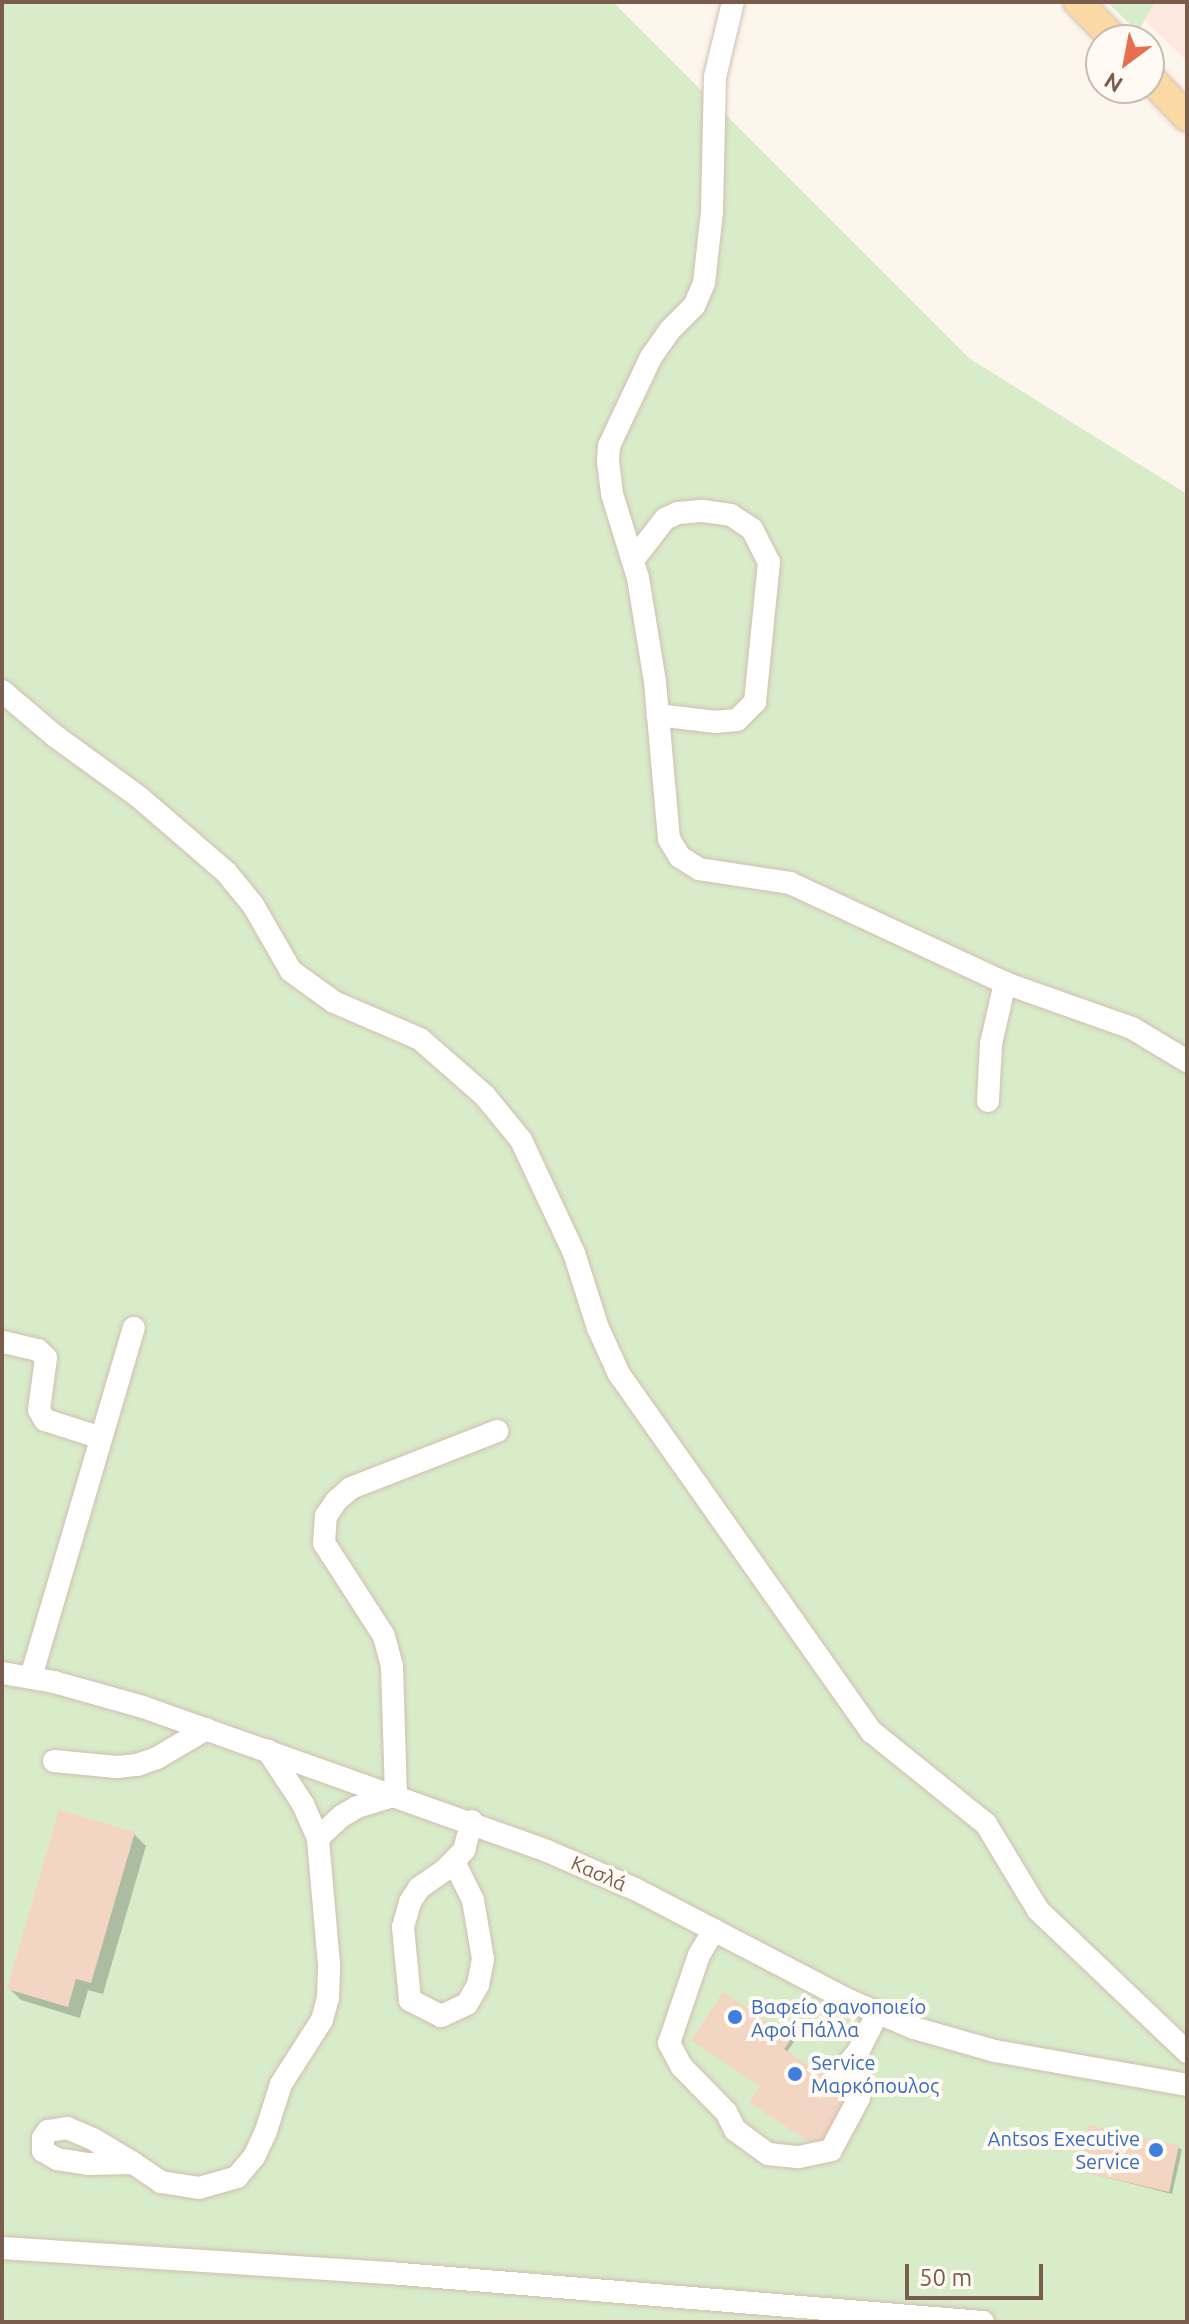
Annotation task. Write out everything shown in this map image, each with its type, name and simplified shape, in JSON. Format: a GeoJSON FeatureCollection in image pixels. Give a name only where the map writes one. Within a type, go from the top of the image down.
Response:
{"type":"FeatureCollection","features":[{"type":"Feature","properties":{"kind":"main road"},"geometry":{"type":"LineString","coordinates":[[1078,2],[1099,24]]}},
{"type":"Feature","properties":{"kind":"main road"},"geometry":{"type":"LineString","coordinates":[[1165,94],[1187,117]]}},
{"type":"Feature","properties":{"kind":"street"},"geometry":{"type":"LineString","coordinates":[[733,2],[715,77],[712,212],[704,283],[694,306],[670,330],[651,357],[609,446],[612,494],[633,560],[655,682],[669,839],[687,863],[699,869],[790,883],[1005,983],[1132,1028],[1187,1061]]}},
{"type":"Feature","properties":{"kind":"street"},"geometry":{"type":"LineString","coordinates":[[633,560],[665,519],[678,513],[703,511],[731,515],[752,529],[769,562],[755,702],[737,720],[716,722],[657,715]]}},
{"type":"Feature","properties":{"kind":"street"},"geometry":{"type":"LineString","coordinates":[[2,691],[55,736],[139,797],[226,872],[253,905],[291,971],[334,1002],[420,1039],[485,1096],[521,1140],[574,1253],[598,1328],[619,1374],[872,1732],[986,1824],[1038,1910],[1187,2052]]}},
{"type":"Feature","properties":{"kind":"street"},"geometry":{"type":"LineString","coordinates":[[988,1101],[991,1044],[1005,983]]}},
{"type":"Feature","properties":{"kind":"street"},"geometry":{"type":"LineString","coordinates":[[31,1677],[99,1437],[134,1328]]}},
{"type":"Feature","properties":{"kind":"street"},"geometry":{"type":"LineString","coordinates":[[3,1342],[38,1350],[46,1358],[39,1410],[45,1420],[99,1437]]}},
{"type":"Feature","properties":{"kind":"street"},"geometry":{"type":"LineString","coordinates":[[318,1838],[357,1807],[396,1795],[392,1666],[384,1636],[324,1543],[326,1516],[351,1488],[497,1431]]}},
{"type":"Feature","properties":{"kind":"street","name":"Κασλά"},"geometry":{"type":"LineString","coordinates":[[2,1673],[31,1677],[114,1698],[472,1821],[588,1867],[877,2014],[951,2040],[995,2051],[1187,2085]]}},
{"type":"Feature","properties":{"kind":"street"},"geometry":{"type":"LineString","coordinates":[[54,1761],[117,1767],[137,1765],[157,1758],[206,1729]]}},
{"type":"Feature","properties":{"kind":"street"},"geometry":{"type":"LineString","coordinates":[[133,2163],[161,2182],[199,2188],[237,2177],[254,2157],[281,2084],[322,2020],[328,1998],[329,1965],[318,1838],[303,1804],[268,1751]]}},
{"type":"Feature","properties":{"kind":"street"},"geometry":{"type":"LineString","coordinates":[[454,1862],[473,1900],[483,1959],[478,1985],[467,2004],[441,2016],[410,2000],[403,1927],[410,1902],[419,1888],[454,1862],[464,1850],[472,1821]]}},
{"type":"Feature","properties":{"kind":"street"},"geometry":{"type":"LineString","coordinates":[[714,1930],[699,1955],[669,2043],[682,2067],[726,2112],[735,2130],[768,2154],[799,2157],[831,2150],[859,2098],[858,2052]]}},
{"type":"Feature","properties":{"kind":"street"},"geometry":{"type":"LineString","coordinates":[[837,2077],[858,2052],[877,2014]]}},
{"type":"Feature","properties":{"kind":"street"},"geometry":{"type":"LineString","coordinates":[[2,2248],[389,2273],[983,2322]]}},
{"type":"Feature","properties":{"kind":"shaded area"},"geometry":{"type":"Polygon","coordinates":[[[1155,2],[1187,2],[1187,61],[1165,40],[1165,24],[1148,24],[1144,20],[1155,2]]]}},
{"type":"Feature","properties":{"kind":"green space"},"geometry":{"type":"Polygon","coordinates":[[[2,2],[613,2],[970,359],[1187,494],[1187,2322],[2,2322],[2,2]]]}},
{"type":"Feature","properties":{"kind":"green space"},"geometry":{"type":"Polygon","coordinates":[[[1107,2],[1155,2],[1143,24],[1130,24],[1107,2]]]}},
{"type":"Feature","properties":{"kind":"building"},"geometry":{"type":"Polygon","coordinates":[[[59,1810],[135,1832],[91,1983],[76,1979],[68,2007],[7,1989],[59,1810]]]}},
{"type":"Feature","properties":{"kind":"building"},"geometry":{"type":"Polygon","coordinates":[[[723,1992],[792,2038],[784,2049],[853,2095],[818,2148],[749,2102],[760,2086],[691,2040],[723,1992]]]}},
{"type":"Feature","properties":{"kind":"building"},"geometry":{"type":"Polygon","coordinates":[[[1089,2125],[1179,2145],[1169,2192],[1079,2171],[1089,2125]]]}},
{"type":"Feature","properties":{"kind":"place","name":"Βαφείο φανοποιείο Αφοί Πάλλα"},"geometry":{"type":"Point","coordinates":[735,2017]}},
{"type":"Feature","properties":{"kind":"place","name":"Service Μαρκόπουλος"},"geometry":{"type":"Point","coordinates":[795,2074]}},
{"type":"Feature","properties":{"kind":"place","name":"Antsos Executive Service"},"geometry":{"type":"Point","coordinates":[1156,2150]}}]}
